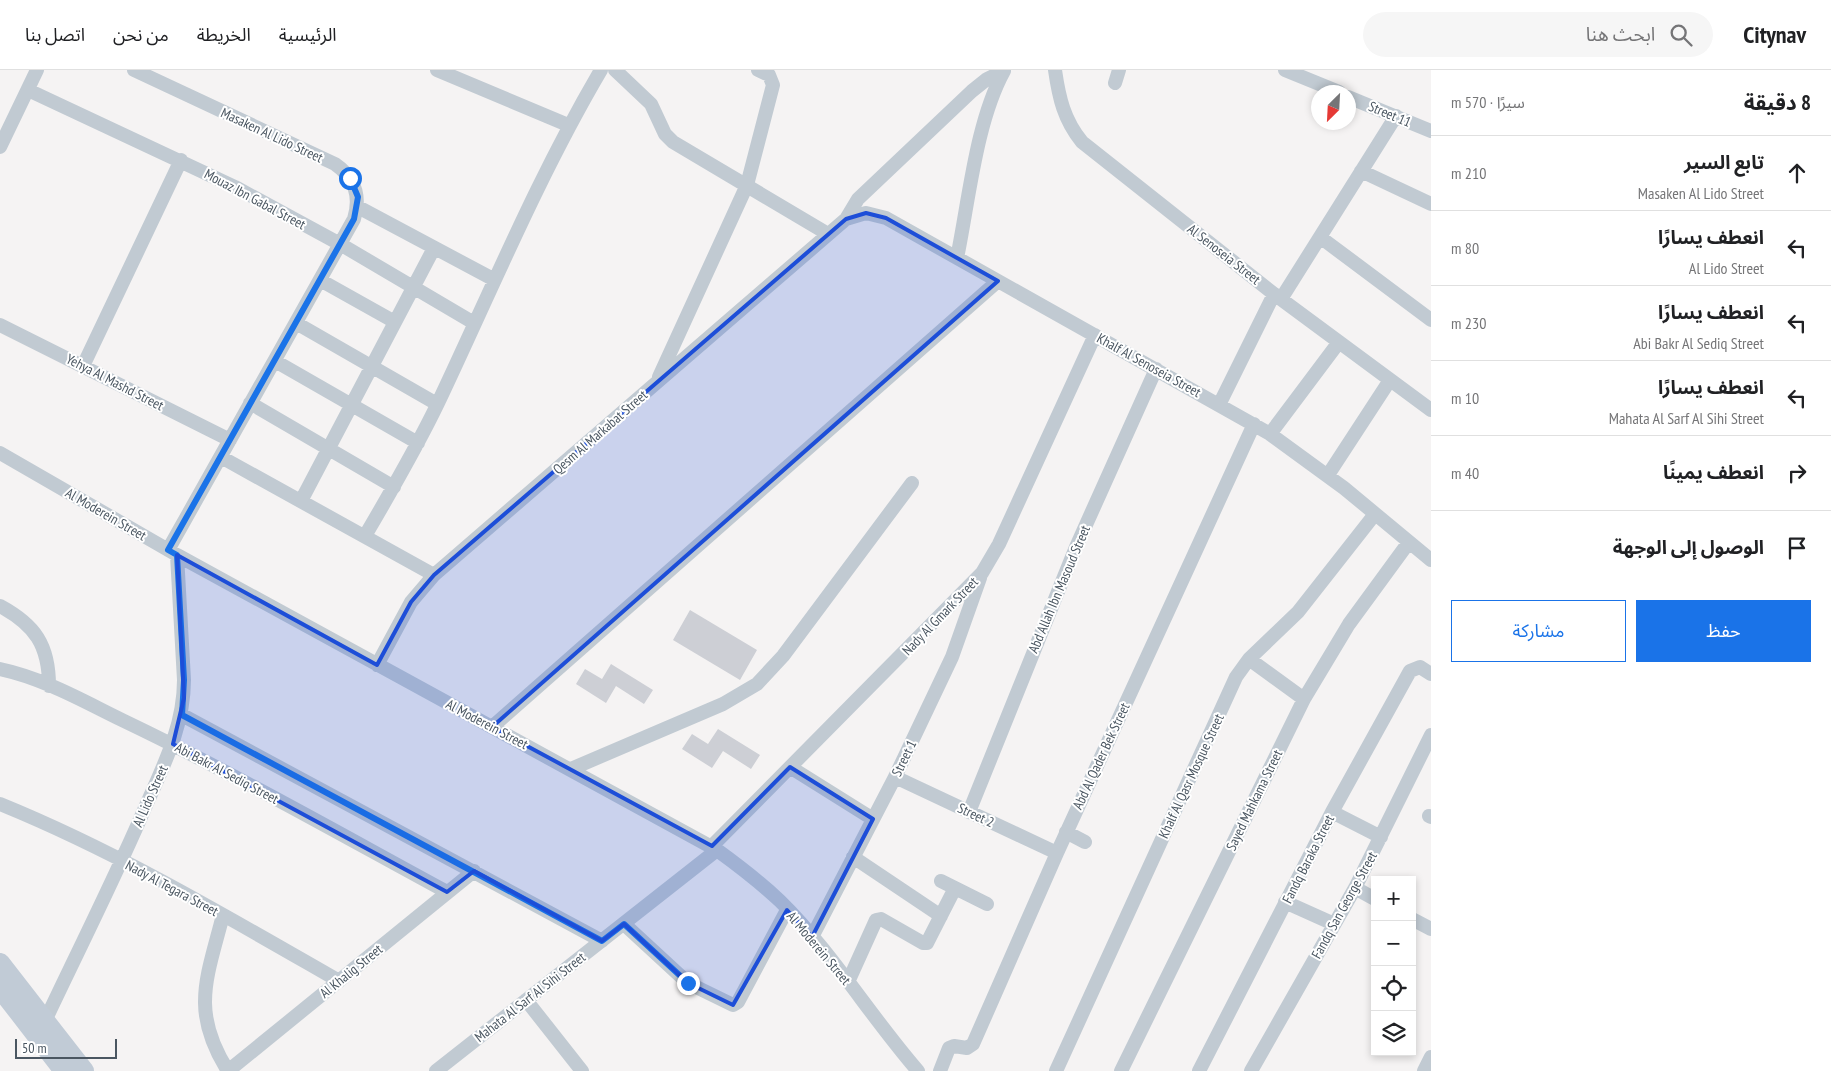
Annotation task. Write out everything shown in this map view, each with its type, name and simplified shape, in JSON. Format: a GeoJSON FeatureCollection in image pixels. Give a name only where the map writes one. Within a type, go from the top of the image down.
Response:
{"type":"FeatureCollection","features":[{"type":"Feature","properties":{"kind":"street"},"geometry":{"type":"LineString","coordinates":[[0,147],[37,70]]}},
{"type":"Feature","properties":{"kind":"street","name":"Masaken Al Lido Street"},"geometry":{"type":"LineString","coordinates":[[134,70],[335,164],[344,170],[353,182],[358,197],[358,207]]}},
{"type":"Feature","properties":{"kind":"street"},"geometry":{"type":"LineString","coordinates":[[437,70],[568,125]]}},
{"type":"Feature","properties":{"kind":"street"},"geometry":{"type":"LineString","coordinates":[[364,536],[418,443],[493,279],[568,125],[601,70]]}},
{"type":"Feature","properties":{"kind":"street"},"geometry":{"type":"LineString","coordinates":[[615,70],[652,104],[665,134],[673,142],[747,184],[828,234]]}},
{"type":"Feature","properties":{"kind":"street"},"geometry":{"type":"LineString","coordinates":[[657,383],[747,184],[773,85],[769,75],[758,70]]}},
{"type":"Feature","properties":{"kind":"street"},"geometry":{"type":"LineString","coordinates":[[846,219],[858,199],[972,91],[987,79],[1004,70]]}},
{"type":"Feature","properties":{"kind":"street"},"geometry":{"type":"LineString","coordinates":[[957,258],[983,123],[995,87],[1004,70]]}},
{"type":"Feature","properties":{"kind":"street","name":"Al Senoseia Street"},"geometry":{"type":"LineString","coordinates":[[1055,70],[1061,106],[1066,119],[1082,142],[1278,296],[1431,410]]}},
{"type":"Feature","properties":{"kind":"street"},"geometry":{"type":"LineString","coordinates":[[1285,70],[1322,85]]}},
{"type":"Feature","properties":{"kind":"street","name":"Mouaz Ibn Gabal Street"},"geometry":{"type":"LineString","coordinates":[[28,90],[181,160],[340,244],[474,323]]}},
{"type":"Feature","properties":{"kind":"street","name":"Street 11"},"geometry":{"type":"LineString","coordinates":[[1356,100],[1431,131]]}},
{"type":"Feature","properties":{"kind":"street"},"geometry":{"type":"LineString","coordinates":[[1219,405],[1278,296],[1320,237],[1396,116]]}},
{"type":"Feature","properties":{"kind":"street"},"geometry":{"type":"LineString","coordinates":[[83,366],[181,160]]}},
{"type":"Feature","properties":{"kind":"street"},"geometry":{"type":"LineString","coordinates":[[1361,171],[1431,204]]}},
{"type":"Feature","properties":{"kind":"street"},"geometry":{"type":"LineString","coordinates":[[172,553],[230,440],[354,219],[358,207],[493,279]]}},
{"type":"Feature","properties":{"kind":"street","name":"Khalf Al Senoseia Street"},"geometry":{"type":"LineString","coordinates":[[846,219],[856,215],[876,214],[1254,424],[1328,475],[1431,560]]}},
{"type":"Feature","properties":{"kind":"street","name":"Qesm Al Markabat Street"},"geometry":{"type":"LineString","coordinates":[[378,665],[411,602],[434,575],[846,219]]}},
{"type":"Feature","properties":{"kind":"street"},"geometry":{"type":"LineString","coordinates":[[1320,237],[1431,320]]}},
{"type":"Feature","properties":{"kind":"street"},"geometry":{"type":"LineString","coordinates":[[302,501],[434,248]]}},
{"type":"Feature","properties":{"kind":"street"},"geometry":{"type":"LineString","coordinates":[[320,280],[395,322]]}},
{"type":"Feature","properties":{"kind":"street"},"geometry":{"type":"LineString","coordinates":[[492,727],[998,281]]}},
{"type":"Feature","properties":{"kind":"street"},"geometry":{"type":"LineString","coordinates":[[296,323],[437,404]]}},
{"type":"Feature","properties":{"kind":"street","name":"Yehya Al Mashd Street"},"geometry":{"type":"LineString","coordinates":[[0,325],[230,440]]}},
{"type":"Feature","properties":{"kind":"street","name":"Nady Al Gmark Street"},"geometry":{"type":"LineString","coordinates":[[714,848],[790,767],[982,573],[998,544],[1095,335]]}},
{"type":"Feature","properties":{"kind":"street"},"geometry":{"type":"LineString","coordinates":[[1270,434],[1339,342]]}},
{"type":"Feature","properties":{"kind":"street"},"geometry":{"type":"LineString","coordinates":[[275,361],[418,443]]}},
{"type":"Feature","properties":{"kind":"street","name":"Abd Allah Ibn Masoud Street"},"geometry":{"type":"LineString","coordinates":[[969,812],[1046,617],[1156,370]]}},
{"type":"Feature","properties":{"kind":"street"},"geometry":{"type":"LineString","coordinates":[[1328,475],[1390,380]]}},
{"type":"Feature","properties":{"kind":"street"},"geometry":{"type":"LineString","coordinates":[[250,403],[394,487]]}},
{"type":"Feature","properties":{"kind":"street","name":"Abd Al Qader Bek Street"},"geometry":{"type":"LineString","coordinates":[[940,1071],[949,1048],[954,1046],[967,1048],[973,1044],[1066,832],[1254,424]]}},
{"type":"Feature","properties":{"kind":"street","name":"Al Moderein Street"},"geometry":{"type":"LineString","coordinates":[[0,453],[172,553],[714,848],[762,884],[812,937],[915,1069]]}},
{"type":"Feature","properties":{"kind":"street"},"geometry":{"type":"LineString","coordinates":[[221,457],[434,575]]}},
{"type":"Feature","properties":{"kind":"street"},"geometry":{"type":"LineString","coordinates":[[571,769],[723,704],[757,684],[783,656],[912,483]]}},
{"type":"Feature","properties":{"kind":"street","name":"Khalf Al Qasr Mosque Street"},"geometry":{"type":"LineString","coordinates":[[1056,1071],[1236,677],[1249,659],[1298,612],[1375,514]]}},
{"type":"Feature","properties":{"kind":"street","name":"Sayed Mahkama Street"},"geometry":{"type":"LineString","coordinates":[[1120,1071],[1304,699],[1348,624],[1409,542]]}},
{"type":"Feature","properties":{"kind":"street","name":"Al Lido Street"},"geometry":{"type":"LineString","coordinates":[[45,1021],[122,861],[173,744],[182,715],[184,680],[172,553]]}},
{"type":"Feature","properties":{"kind":"street","name":"Street 1"},"geometry":{"type":"LineString","coordinates":[[812,937],[895,777],[952,657],[982,573]]}},
{"type":"Feature","properties":{"kind":"street"},"geometry":{"type":"LineString","coordinates":[[0,606],[17,616],[39,639],[46,654],[50,686]]}},
{"type":"Feature","properties":{"kind":"street"},"geometry":{"type":"LineString","coordinates":[[1249,659],[1304,699]]}},
{"type":"Feature","properties":{"kind":"street","name":"Fandq Baraka Street"},"geometry":{"type":"LineString","coordinates":[[1199,1071],[1332,812],[1410,671],[1420,667],[1431,674]]}},
{"type":"Feature","properties":{"kind":"street","name":"Abi Bakr Al Sediq Street"},"geometry":{"type":"LineString","coordinates":[[0,669],[19,673],[50,686],[173,744],[448,892]]}},
{"type":"Feature","properties":{"kind":"street"},"geometry":{"type":"LineString","coordinates":[[182,715],[602,941]]}},
{"type":"Feature","properties":{"kind":"street","name":"Fandq San George Street"},"geometry":{"type":"LineString","coordinates":[[1251,1071],[1355,888],[1431,735]]}},
{"type":"Feature","properties":{"kind":"street"},"geometry":{"type":"LineString","coordinates":[[790,767],[873,819]]}},
{"type":"Feature","properties":{"kind":"street","name":"Street 2"},"geometry":{"type":"LineString","coordinates":[[895,777],[1057,853]]}},
{"type":"Feature","properties":{"kind":"street","name":"Nady Al Tegara Street"},"geometry":{"type":"LineString","coordinates":[[0,804],[122,861],[223,915],[339,981]]}},
{"type":"Feature","properties":{"kind":"street"},"geometry":{"type":"LineString","coordinates":[[1332,812],[1381,837]]}},
{"type":"Feature","properties":{"kind":"street"},"geometry":{"type":"LineString","coordinates":[[1066,832],[1085,842]]}},
{"type":"Feature","properties":{"kind":"street","name":"Mahata Al Sarf Al Sihi Street"},"geometry":{"type":"LineString","coordinates":[[436,1071],[624,924],[714,848]]}},
{"type":"Feature","properties":{"kind":"street"},"geometry":{"type":"LineString","coordinates":[[853,857],[941,916]]}},
{"type":"Feature","properties":{"kind":"street","name":"Al Khalig Street"},"geometry":{"type":"LineString","coordinates":[[228,1071],[474,871]]}},
{"type":"Feature","properties":{"kind":"street"},"geometry":{"type":"LineString","coordinates":[[941,881],[987,904]]}},
{"type":"Feature","properties":{"kind":"street"},"geometry":{"type":"LineString","coordinates":[[848,982],[876,920],[884,920],[925,943],[930,940],[955,888]]}},
{"type":"Feature","properties":{"kind":"street"},"geometry":{"type":"LineString","coordinates":[[1355,888],[1371,897]]}},
{"type":"Feature","properties":{"kind":"street"},"geometry":{"type":"LineString","coordinates":[[1285,902],[1334,924]]}},
{"type":"Feature","properties":{"kind":"street"},"geometry":{"type":"LineString","coordinates":[[624,924],[688,983],[734,1005],[738,1002],[787,910]]}},
{"type":"Feature","properties":{"kind":"street"},"geometry":{"type":"LineString","coordinates":[[223,915],[205,984],[204,1007],[207,1029],[215,1050],[228,1071]]}},
{"type":"Feature","properties":{"kind":"street"},"geometry":{"type":"LineString","coordinates":[[1416,921],[1431,929]]}},
{"type":"Feature","properties":{"kind":"street"},"geometry":{"type":"LineString","coordinates":[[0,963],[84,1071]]}},
{"type":"Feature","properties":{"kind":"street"},"geometry":{"type":"LineString","coordinates":[[0,988],[64,1071]]}},
{"type":"Feature","properties":{"kind":"street"},"geometry":{"type":"LineString","coordinates":[[526,1000],[582,1071]]}},
{"type":"Feature","properties":{"kind":"street"},"geometry":{"type":"LineString","coordinates":[[1424,1071],[1431,1057]]}},
{"type":"Feature","properties":{"kind":"highlighted area"},"geometry":{"type":"Polygon","coordinates":[[[866,213],[886,218],[998,281],[492,727],[712,846],[790,767],[873,819],[812,937],[787,910],[733,1005],[688,983],[624,924],[602,941],[474,871],[447,892],[173,744],[184,698],[177,555],[377,665],[411,602],[434,575],[846,219],[866,213]]]}},
{"type":"Feature","properties":{"kind":"building"},"geometry":{"type":"Polygon","coordinates":[[[690,610],[757,650],[740,680],[673,640],[690,610]]]}},
{"type":"Feature","properties":{"kind":"building"},"geometry":{"type":"Polygon","coordinates":[[[611,664],[653,690],[644,704],[616,686],[606,703],[576,684],[585,669],[602,679],[611,664]]]}},
{"type":"Feature","properties":{"kind":"building"},"geometry":{"type":"Polygon","coordinates":[[[718,729],[760,755],[751,769],[723,751],[712,768],[682,749],[692,734],[708,744],[718,729]]]}},
{"type":"Feature","properties":{"kind":"route"},"geometry":{"type":"LineString","coordinates":[[350,178],[358,197],[358,207],[354,219],[168,550],[177,555],[184,680],[182,715],[602,941],[624,924],[688,983]]}}]}
